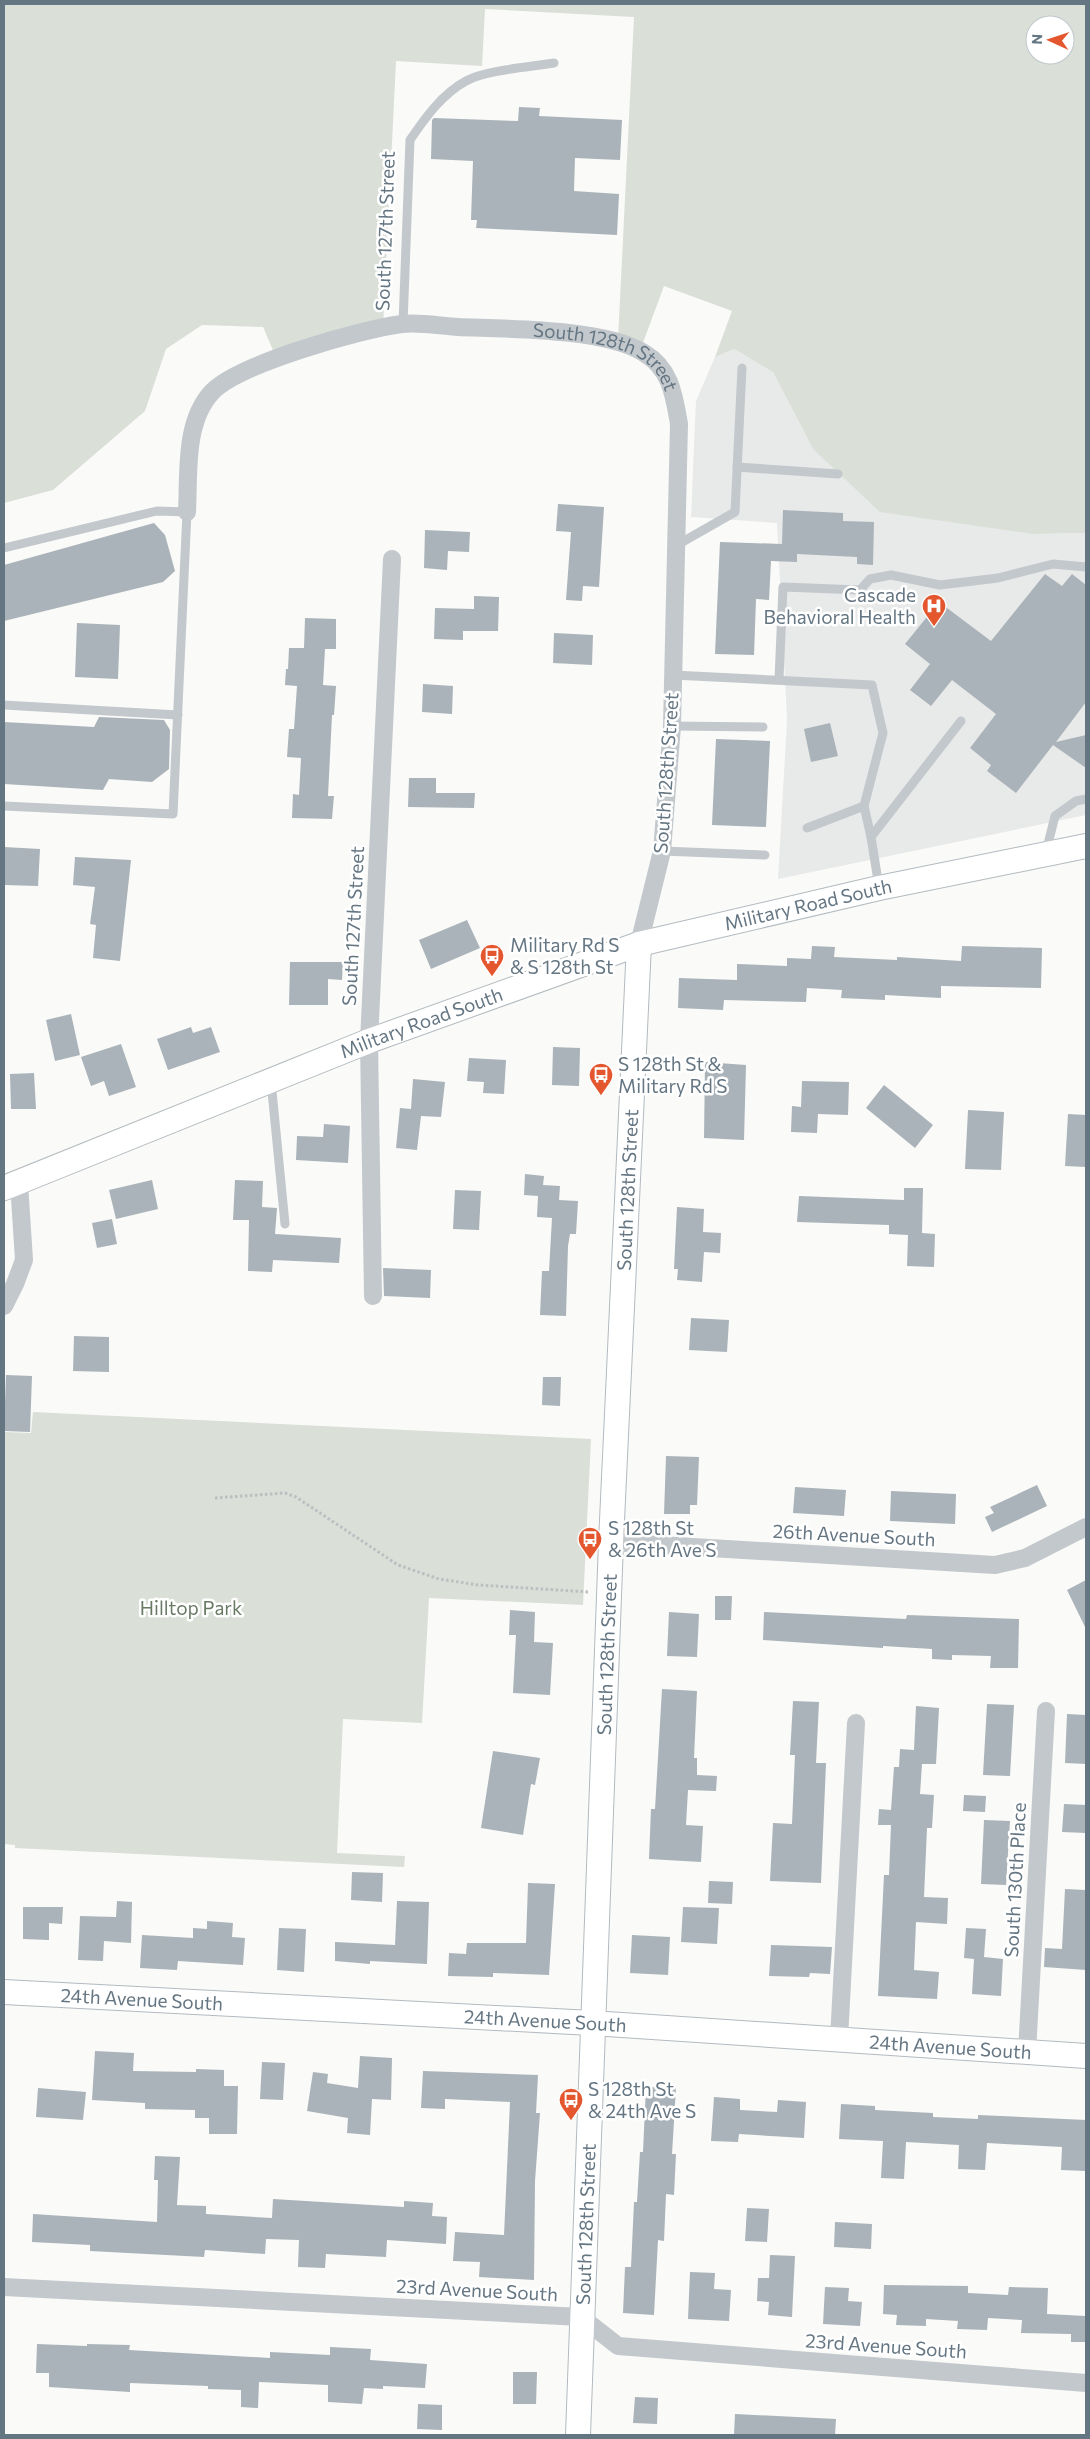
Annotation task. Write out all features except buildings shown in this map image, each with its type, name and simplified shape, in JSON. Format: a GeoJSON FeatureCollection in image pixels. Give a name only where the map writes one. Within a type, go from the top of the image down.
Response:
{"type":"FeatureCollection","features":[{"type":"Feature","properties":{"kind":"street","name":"South 128th Street"},"geometry":{"type":"LineString","coordinates":[[188,512],[191,446],[197,414],[212,391],[243,372],[325,342],[403,324],[543,330],[615,341],[644,352],[663,369],[673,388],[679,424],[672,726],[662,851],[639,944],[611,1542],[578,2435]]}},
{"type":"Feature","properties":{"kind":"street","name":"South 127th Street"},"geometry":{"type":"LineString","coordinates":[[374,1296],[369,1041],[392,559]]}},
{"type":"Feature","properties":{"kind":"street","name":"Military Road South"},"geometry":{"type":"LineString","coordinates":[[11,1185],[369,1041],[639,944],[879,888],[1086,846]]}},
{"type":"Feature","properties":{"kind":"street"},"geometry":{"type":"LineString","coordinates":[[4,1306],[24,1260],[11,1185]]}},
{"type":"Feature","properties":{"kind":"street","name":"26th Avenue South"},"geometry":{"type":"LineString","coordinates":[[611,1542],[996,1565],[1025,1558],[1086,1527]]}},
{"type":"Feature","properties":{"kind":"street","name":"South 130th Place"},"geometry":{"type":"LineString","coordinates":[[1027,2052],[1046,1711]]}},
{"type":"Feature","properties":{"kind":"street"},"geometry":{"type":"LineString","coordinates":[[839,2039],[856,1723]]}},
{"type":"Feature","properties":{"kind":"street","name":"24th Avenue South"},"geometry":{"type":"LineString","coordinates":[[4,1992],[592,2023],[1086,2056]]}},
{"type":"Feature","properties":{"kind":"street","name":"23rd Avenue South"},"geometry":{"type":"LineString","coordinates":[[4,2287],[581,2317],[618,2346],[1086,2383]]}},
{"type":"Feature","properties":{"kind":"lane","name":"South 127th Street"},"geometry":{"type":"LineString","coordinates":[[403,324],[410,140],[424,119],[447,94],[467,80],[554,63]]}},
{"type":"Feature","properties":{"kind":"lane"},"geometry":{"type":"LineString","coordinates":[[677,546],[735,512],[742,368]]}},
{"type":"Feature","properties":{"kind":"lane"},"geometry":{"type":"LineString","coordinates":[[737,466],[838,474]]}},
{"type":"Feature","properties":{"kind":"lane"},"geometry":{"type":"LineString","coordinates":[[4,548],[157,511],[188,512],[173,814],[4,806]]}},
{"type":"Feature","properties":{"kind":"lane"},"geometry":{"type":"LineString","coordinates":[[779,679],[783,587],[860,590],[870,579],[891,575],[940,585],[998,578],[1053,564],[1086,567]]}},
{"type":"Feature","properties":{"kind":"lane"},"geometry":{"type":"LineString","coordinates":[[673,675],[872,685],[883,733],[864,806],[879,888]]}},
{"type":"Feature","properties":{"kind":"lane"},"geometry":{"type":"LineString","coordinates":[[4,705],[178,715]]}},
{"type":"Feature","properties":{"kind":"lane"},"geometry":{"type":"LineString","coordinates":[[871,837],[961,721]]}},
{"type":"Feature","properties":{"kind":"lane"},"geometry":{"type":"LineString","coordinates":[[672,726],[763,727]]}},
{"type":"Feature","properties":{"kind":"lane"},"geometry":{"type":"LineString","coordinates":[[1046,854],[1055,816],[1076,802],[1086,799]]}},
{"type":"Feature","properties":{"kind":"lane"},"geometry":{"type":"LineString","coordinates":[[807,828],[864,806]]}},
{"type":"Feature","properties":{"kind":"lane"},"geometry":{"type":"LineString","coordinates":[[662,851],[765,855]]}},
{"type":"Feature","properties":{"kind":"lane"},"geometry":{"type":"LineString","coordinates":[[271,1081],[285,1224]]}},
{"type":"Feature","properties":{"kind":"path"},"geometry":{"type":"LineString","coordinates":[[215,1498],[285,1493],[291,1495],[398,1565],[438,1579],[478,1585],[609,1593]]}},
{"type":"Feature","properties":{"kind":"shaded area","name":"Cascade Behavioral Health"},"geometry":{"type":"Polygon","coordinates":[[[734,349],[773,372],[813,449],[1033,534],[1086,533],[1086,815],[778,879],[787,720],[777,523],[691,517],[696,401],[715,357],[734,349]]]}},
{"type":"Feature","properties":{"kind":"green space"},"geometry":{"type":"Polygon","coordinates":[[[4,4],[1086,4],[1086,533],[1033,534],[880,512],[813,449],[773,372],[734,349],[715,357],[732,311],[664,286],[641,348],[618,340],[634,17],[485,9],[482,66],[396,61],[383,327],[276,357],[263,327],[202,325],[166,349],[145,411],[53,490],[4,503],[4,4]]]}},
{"type":"Feature","properties":{"kind":"green space","name":"Hilltop Park"},"geometry":{"type":"Polygon","coordinates":[[[33,1412],[591,1439],[583,1605],[429,1598],[422,1723],[343,1719],[337,1853],[405,1856],[404,1867],[15,1848],[15,1845],[4,1844],[4,1432],[31,1433],[33,1412]]]}},
{"type":"Feature","properties":{"kind":"place","name":"Cascade Behavioral Health"},"geometry":{"type":"Point","coordinates":[934,627]}},
{"type":"Feature","properties":{"kind":"place","name":"Military Rd S & S 128th St"},"geometry":{"type":"Point","coordinates":[492,977]}},
{"type":"Feature","properties":{"kind":"place","name":"S 128th St & Military Rd S"},"geometry":{"type":"Point","coordinates":[601,1096]}},
{"type":"Feature","properties":{"kind":"place","name":"S 128th St & 26th Ave S"},"geometry":{"type":"Point","coordinates":[590,1560]}},
{"type":"Feature","properties":{"kind":"place","name":"S 128th St & 24th Ave S"},"geometry":{"type":"Point","coordinates":[571,2121]}}]}
